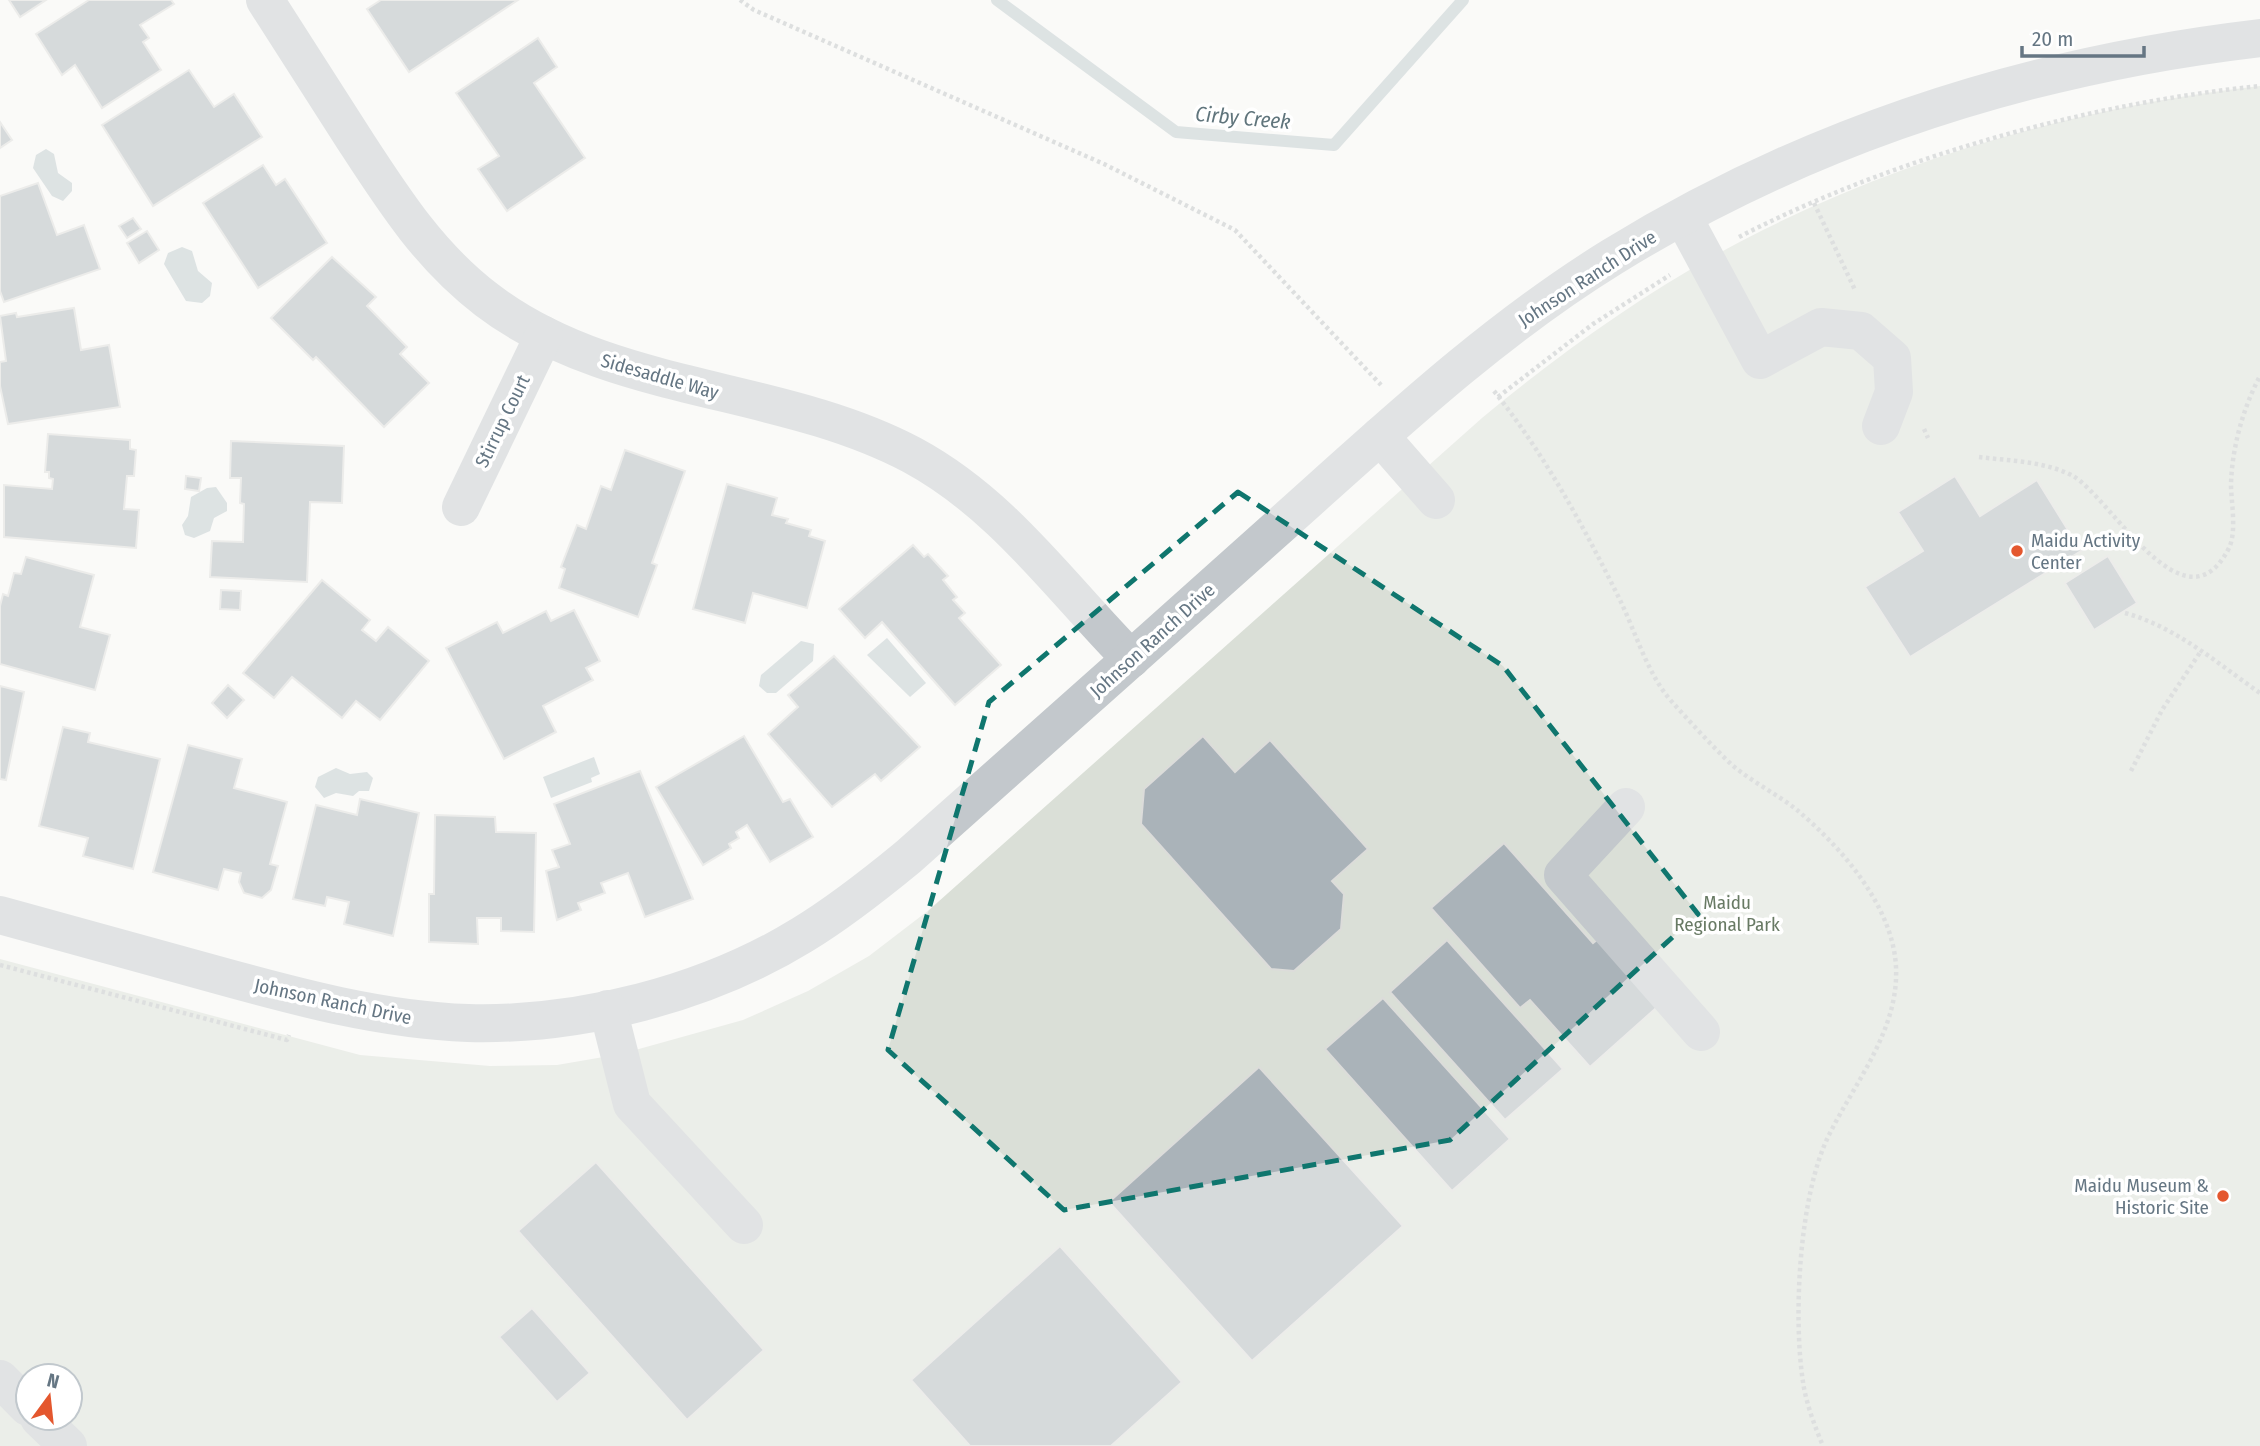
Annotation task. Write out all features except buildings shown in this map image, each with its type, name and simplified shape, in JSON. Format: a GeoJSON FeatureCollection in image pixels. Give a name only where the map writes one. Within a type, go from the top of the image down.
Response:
{"type":"FeatureCollection","features":[{"type":"Feature","properties":{"kind":"street","name":"Sidesaddle Way"},"geometry":{"type":"LineString","coordinates":[[265,0],[403,214],[430,249],[488,301],[544,335],[616,364],[835,425],[911,455],[968,490],[998,515],[1131,659]]}},
{"type":"Feature","properties":{"kind":"street","name":"Johnson Ranch Drive"},"geometry":{"type":"LineString","coordinates":[[0,915],[300,997],[396,1017],[469,1023],[543,1019],[608,1009],[672,992],[738,968],[800,937],[852,902],[908,857],[1469,360],[1568,286],[1739,187],[1852,136],[1985,91],[2121,58],[2260,38]]}},
{"type":"Feature","properties":{"kind":"street"},"geometry":{"type":"LineString","coordinates":[[1683,217],[1760,360],[1821,327],[1861,331],[1892,358],[1894,392],[1881,426]]}},
{"type":"Feature","properties":{"kind":"street","name":"Stirrup Court"},"geometry":{"type":"LineString","coordinates":[[461,507],[544,335]]}},
{"type":"Feature","properties":{"kind":"street"},"geometry":{"type":"LineString","coordinates":[[1394,425],[1436,500]]}},
{"type":"Feature","properties":{"kind":"street"},"geometry":{"type":"LineString","coordinates":[[1626,807],[1563,875],[1701,1032]]}},
{"type":"Feature","properties":{"kind":"street"},"geometry":{"type":"LineString","coordinates":[[608,1009],[632,1104],[744,1225]]}},
{"type":"Feature","properties":{"kind":"street"},"geometry":{"type":"LineString","coordinates":[[0,1379],[14,1393]]}},
{"type":"Feature","properties":{"kind":"street"},"geometry":{"type":"LineString","coordinates":[[54,1432],[68,1446]]}},
{"type":"Feature","properties":{"kind":"path"},"geometry":{"type":"LineString","coordinates":[[740,0],[754,10],[1104,164],[1235,230],[1394,425]]}},
{"type":"Feature","properties":{"kind":"path"},"geometry":{"type":"LineString","coordinates":[[1498,397],[1593,324],[1704,256],[1814,203],[2000,137],[2131,105],[2199,92],[2260,86]]}},
{"type":"Feature","properties":{"kind":"path"},"geometry":{"type":"LineString","coordinates":[[1469,360],[1498,397],[1580,519],[1670,699],[1734,766],[1796,809],[1844,854],[1862,878],[1887,932],[1896,966],[1893,1000],[1877,1051],[1827,1138],[1812,1184],[1805,1223],[1798,1341],[1803,1386],[1823,1446]]}},
{"type":"Feature","properties":{"kind":"path"},"geometry":{"type":"LineString","coordinates":[[1979,457],[2041,465],[2075,478],[2105,502],[2153,559],[2183,576],[2197,575],[2209,571],[2220,561],[2231,541],[2232,466],[2248,404],[2260,376]]}},
{"type":"Feature","properties":{"kind":"path"},"geometry":{"type":"LineString","coordinates":[[2125,613],[2144,618],[2181,637],[2260,693]]}},
{"type":"Feature","properties":{"kind":"path"},"geometry":{"type":"LineString","coordinates":[[2131,771],[2162,710],[2201,651]]}},
{"type":"Feature","properties":{"kind":"highlighted area"},"geometry":{"type":"Polygon","coordinates":[[[1238,492],[1503,666],[1698,914],[1450,1140],[1064,1210],[888,1050],[989,702],[1238,492]]]}},
{"type":"Feature","properties":{"kind":"green space","name":"Maidu Regional Park"},"geometry":{"type":"Polygon","coordinates":[[[2260,86],[2260,1446],[0,1446],[0,959],[360,1055],[490,1066],[557,1065],[621,1054],[743,1020],[808,991],[869,956],[929,910],[1482,418],[1548,365],[1653,292],[1725,249],[1763,230],[1882,178],[2005,136],[2132,106],[2260,86]]]}},
{"type":"Feature","properties":{"kind":"shaded area"},"geometry":{"type":"Polygon","coordinates":[[[46,149],[54,154],[58,173],[72,183],[72,191],[63,201],[52,196],[33,168],[36,155],[46,149]]]}},
{"type":"Feature","properties":{"kind":"shaded area"},"geometry":{"type":"Polygon","coordinates":[[[182,247],[192,251],[198,271],[212,283],[210,296],[202,303],[186,301],[164,264],[168,253],[182,247]]]}},
{"type":"Feature","properties":{"kind":"shaded area"},"geometry":{"type":"Polygon","coordinates":[[[216,487],[227,503],[227,511],[214,518],[210,531],[194,538],[185,535],[182,525],[188,516],[191,497],[207,488],[216,487]]]}},
{"type":"Feature","properties":{"kind":"shaded area"},"geometry":{"type":"Polygon","coordinates":[[[887,638],[926,683],[910,697],[867,655],[887,638]]]}},
{"type":"Feature","properties":{"kind":"shaded area"},"geometry":{"type":"Polygon","coordinates":[[[801,641],[814,644],[813,661],[776,693],[767,693],[759,686],[761,675],[801,641]]]}},
{"type":"Feature","properties":{"kind":"shaded area"},"geometry":{"type":"Polygon","coordinates":[[[594,757],[600,774],[591,778],[592,782],[551,798],[543,777],[594,757]]]}},
{"type":"Feature","properties":{"kind":"shaded area"},"geometry":{"type":"Polygon","coordinates":[[[336,768],[350,774],[367,772],[373,778],[369,791],[359,791],[353,796],[336,793],[324,798],[315,787],[318,777],[336,768]]]}},
{"type":"Feature","properties":{"kind":"waterway","name":"Cirby Creek"},"geometry":{"type":"LineString","coordinates":[[997,0],[1176,132],[1334,145],[1463,0]]}},
{"type":"Feature","properties":{"kind":"place","name":"Maidu Activity Center"},"geometry":{"type":"Point","coordinates":[2017,551]}},
{"type":"Feature","properties":{"kind":"place","name":"Maidu Museum & Historic Site"},"geometry":{"type":"Point","coordinates":[2223,1196]}}]}
